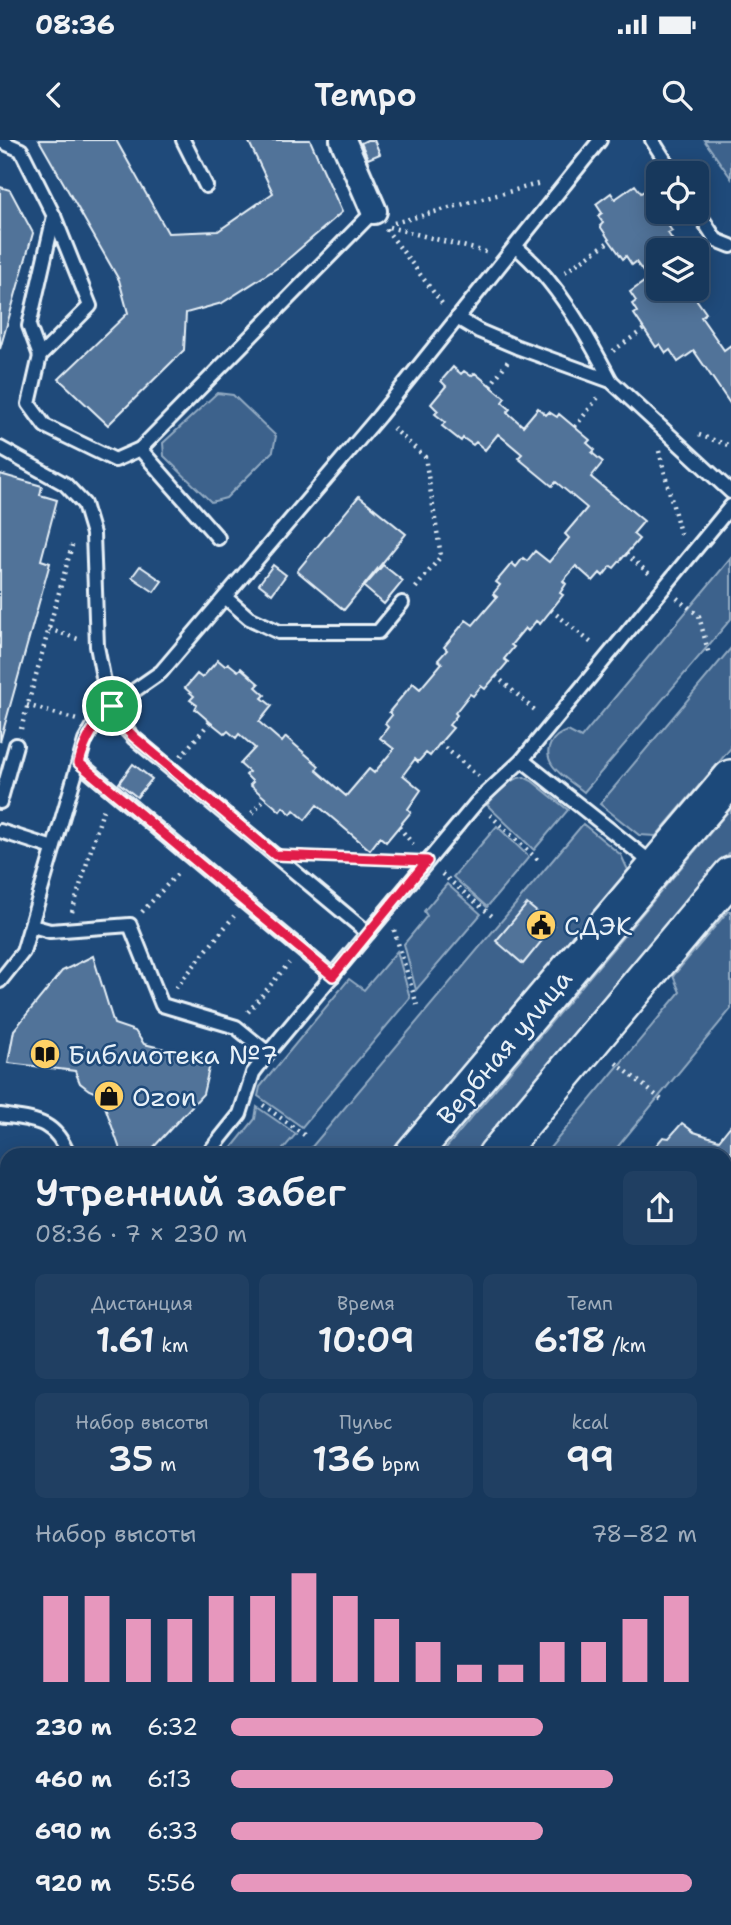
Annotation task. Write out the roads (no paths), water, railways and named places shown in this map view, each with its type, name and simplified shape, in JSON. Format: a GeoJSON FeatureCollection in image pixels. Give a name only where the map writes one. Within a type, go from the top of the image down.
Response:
{"type":"FeatureCollection","features":[{"type":"Feature","properties":{"kind":"main road","name":"Вербная улица"},"geometry":{"type":"LineString","coordinates":[[418,1148],[731,778]]}},
{"type":"Feature","properties":{"kind":"main road"},"geometry":{"type":"LineString","coordinates":[[502,1148],[730,879]]}},
{"type":"Feature","properties":{"kind":"street"},"geometry":{"type":"LineString","coordinates":[[343,140],[379,218]]}},
{"type":"Feature","properties":{"kind":"lane"},"geometry":{"type":"LineString","coordinates":[[183,140],[206,186]]}},
{"type":"Feature","properties":{"kind":"lane"},"geometry":{"type":"LineString","coordinates":[[0,981],[23,952],[85,741],[94,725],[112,706],[161,672],[379,416],[600,140]]}},
{"type":"Feature","properties":{"kind":"lane"},"geometry":{"type":"LineString","coordinates":[[652,140],[665,161]]}},
{"type":"Feature","properties":{"kind":"lane"},"geometry":{"type":"LineString","coordinates":[[0,141],[21,150],[54,216],[90,306],[40,356],[29,404],[45,426],[115,460],[140,449],[379,218]]}},
{"type":"Feature","properties":{"kind":"lane"},"geometry":{"type":"LineString","coordinates":[[40,356],[29,326],[54,216]]}},
{"type":"Feature","properties":{"kind":"lane"},"geometry":{"type":"LineString","coordinates":[[706,224],[716,240],[731,246]]}},
{"type":"Feature","properties":{"kind":"lane"},"geometry":{"type":"LineString","coordinates":[[516,247],[532,260],[550,282],[611,381],[731,492]]}},
{"type":"Feature","properties":{"kind":"lane"},"geometry":{"type":"LineString","coordinates":[[457,318],[480,331],[611,381]]}},
{"type":"Feature","properties":{"kind":"lane"},"geometry":{"type":"LineString","coordinates":[[0,448],[65,484],[84,504],[93,534],[97,646],[103,677],[120,723],[368,933]]}},
{"type":"Feature","properties":{"kind":"lane"},"geometry":{"type":"LineString","coordinates":[[140,449],[218,538]]}},
{"type":"Feature","properties":{"kind":"lane"},"geometry":{"type":"LineString","coordinates":[[213,1148],[240,1114],[253,1073],[268,1053],[477,802],[522,760],[731,506]]}},
{"type":"Feature","properties":{"kind":"lane"},"geometry":{"type":"LineString","coordinates":[[225,597],[249,618],[279,632],[379,632],[402,603]]}},
{"type":"Feature","properties":{"kind":"lane"},"geometry":{"type":"LineString","coordinates":[[0,802],[16,745]]}},
{"type":"Feature","properties":{"kind":"lane"},"geometry":{"type":"LineString","coordinates":[[522,760],[656,867]]}},
{"type":"Feature","properties":{"kind":"lane"},"geometry":{"type":"LineString","coordinates":[[79,763],[333,976]]}},
{"type":"Feature","properties":{"kind":"lane"},"geometry":{"type":"LineString","coordinates":[[0,831],[53,848]]}},
{"type":"Feature","properties":{"kind":"lane"},"geometry":{"type":"LineString","coordinates":[[32,926],[50,931],[130,925],[162,1005],[236,1027],[268,1053]]}},
{"type":"Feature","properties":{"kind":"lane"},"geometry":{"type":"LineString","coordinates":[[0,1115],[38,1121],[55,1130],[64,1148]]}},
{"type":"Feature","properties":{"kind":"place","name":"СДЭК"},"geometry":{"type":"Point","coordinates":[541,925]}},
{"type":"Feature","properties":{"kind":"place","name":"Библиотека №7"},"geometry":{"type":"Point","coordinates":[45,1054]}},
{"type":"Feature","properties":{"kind":"place","name":"Ozon"},"geometry":{"type":"Point","coordinates":[109,1096]}}]}
